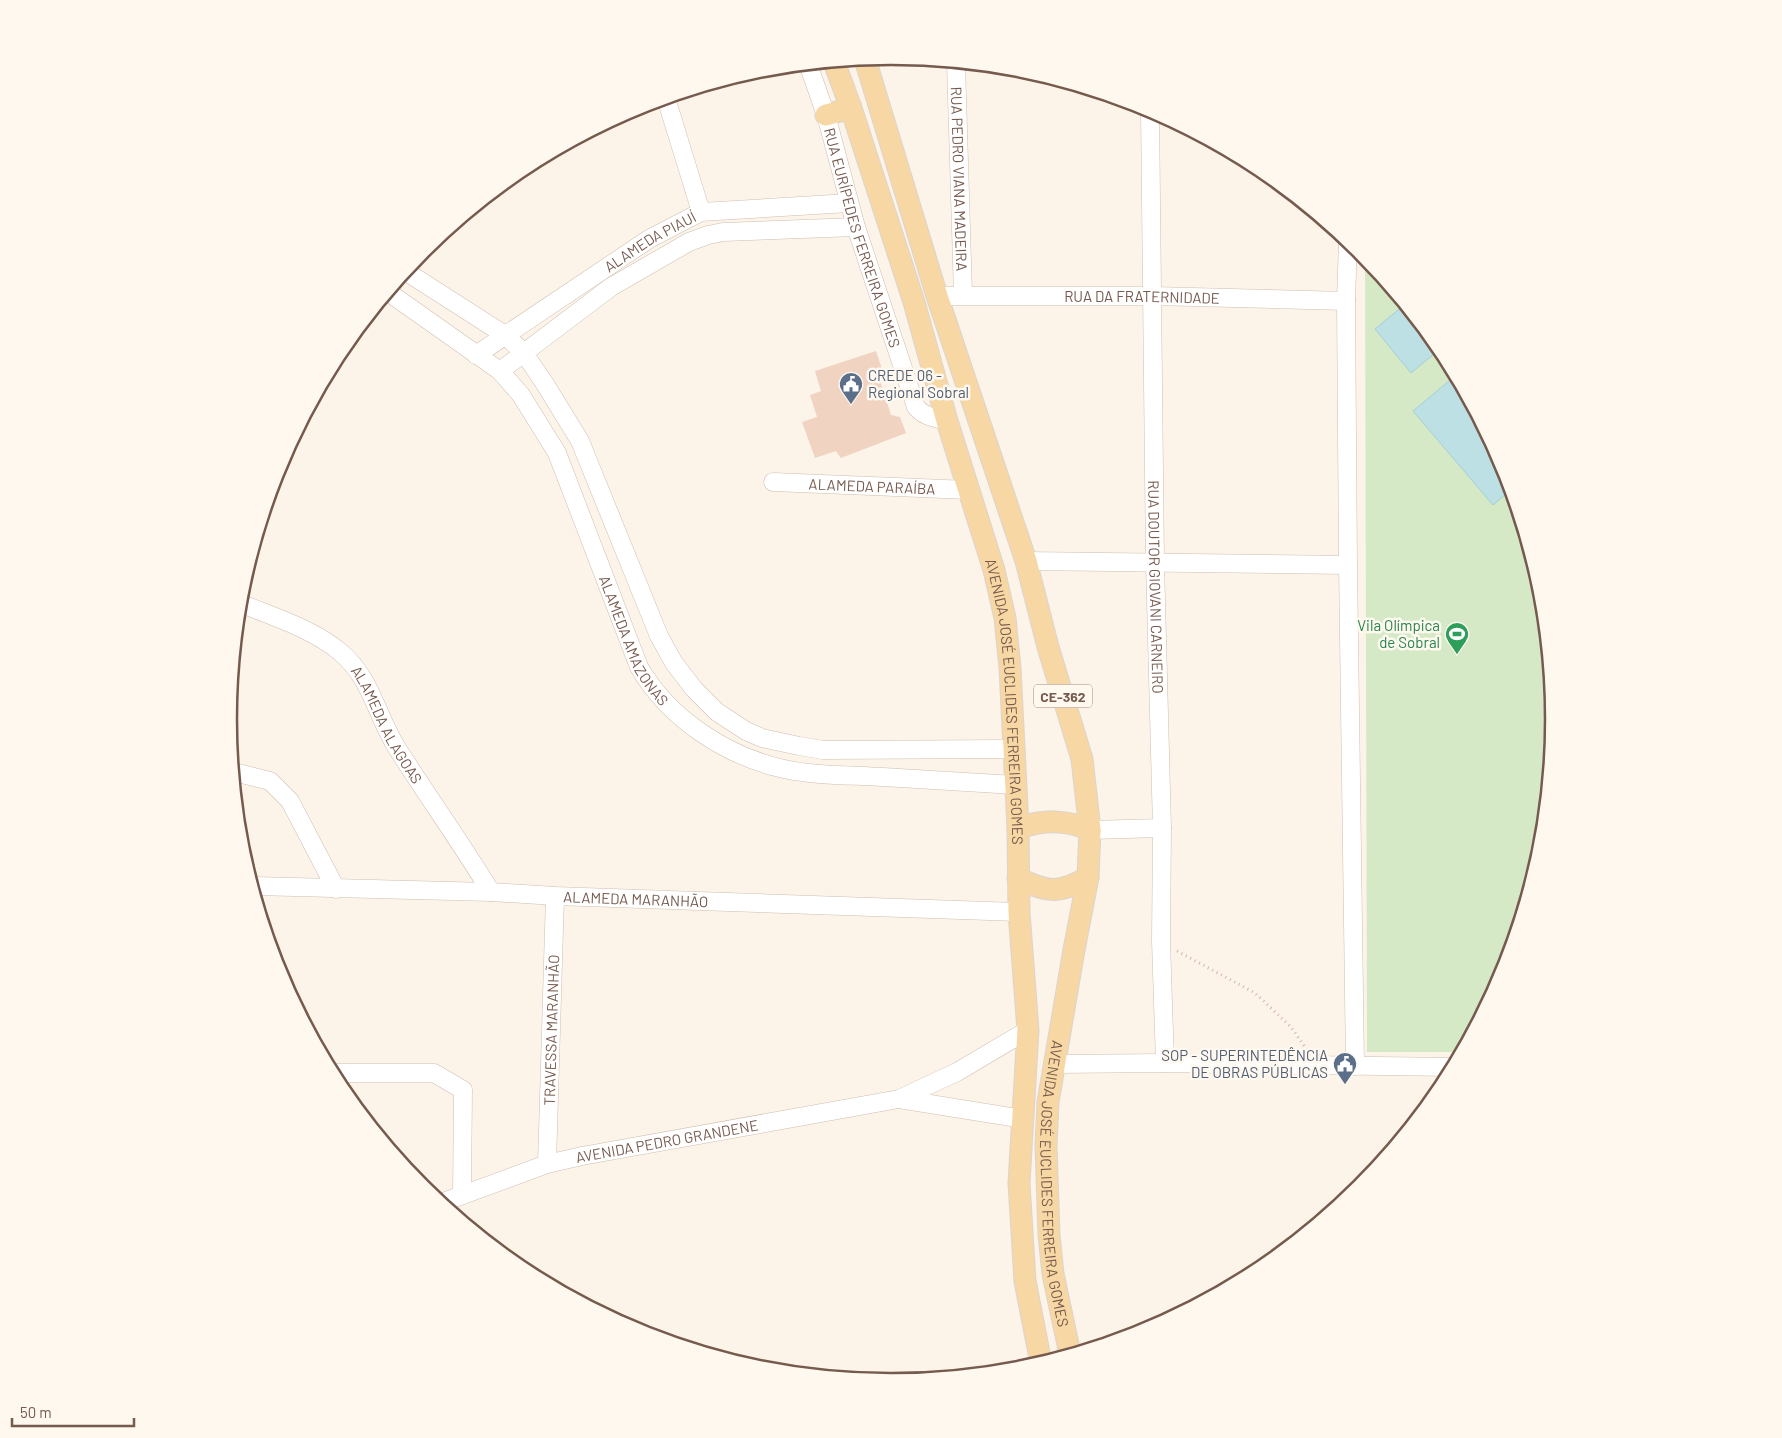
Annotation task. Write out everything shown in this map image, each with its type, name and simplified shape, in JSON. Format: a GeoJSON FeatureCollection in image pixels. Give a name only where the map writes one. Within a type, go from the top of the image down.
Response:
{"type":"FeatureCollection","features":[{"type":"Feature","properties":{"kind":"main road","name":"AVENIDA JOSÉ EUCLIDES FERREIRA GOMES"},"geometry":{"type":"LineString","coordinates":[[867,66],[937,296],[1026,562],[1048,647],[1082,759],[1090,830],[1088,877],[1048,1102],[1046,1145],[1049,1235],[1053,1274],[1069,1348]]}},
{"type":"Feature","properties":{"kind":"main road","name":"AVENIDA JOSÉ EUCLIDES FERREIRA GOMES"},"geometry":{"type":"LineString","coordinates":[[836,67],[914,302],[947,421],[994,570],[1005,618],[1010,668],[1018,828],[1019,912],[1028,1030],[1019,1183],[1025,1281],[1040,1355]]}},
{"type":"Feature","properties":{"kind":"main road"},"geometry":{"type":"LineString","coordinates":[[826,115],[851,108]]}},
{"type":"Feature","properties":{"kind":"main road"},"geometry":{"type":"LineString","coordinates":[[1018,828],[1052,820],[1076,824],[1090,830]]}},
{"type":"Feature","properties":{"kind":"main road"},"geometry":{"type":"LineString","coordinates":[[1018,878],[1029,884],[1056,890],[1072,886],[1088,877]]}},
{"type":"Feature","properties":{"kind":"street","name":"RUA PEDRO VIANA MADEIRA"},"geometry":{"type":"LineString","coordinates":[[956,69],[963,296]]}},
{"type":"Feature","properties":{"kind":"street","name":"RUA EURÍPEDES FERREIRA GOMES"},"geometry":{"type":"LineString","coordinates":[[810,70],[826,115],[856,227],[916,407],[920,413],[926,416],[947,421]]}},
{"type":"Feature","properties":{"kind":"street"},"geometry":{"type":"LineString","coordinates":[[668,105],[701,212]]}},
{"type":"Feature","properties":{"kind":"street","name":"RUA DOUTOR GIOVANI CARNEIRO"},"geometry":{"type":"LineString","coordinates":[[1150,119],[1154,563],[1162,828],[1161,942],[1165,1063]]}},
{"type":"Feature","properties":{"kind":"street","name":"ALAMEDA PIAUÍ"},"geometry":{"type":"LineString","coordinates":[[476,354],[648,239],[701,212],[849,203]]}},
{"type":"Feature","properties":{"kind":"street","name":"ALAMEDA PIAUÍ"},"geometry":{"type":"LineString","coordinates":[[500,371],[611,287],[658,259],[708,235],[731,232],[856,227]]}},
{"type":"Feature","properties":{"kind":"street"},"geometry":{"type":"LineString","coordinates":[[1348,252],[1346,301],[1348,565],[1355,1066]]}},
{"type":"Feature","properties":{"kind":"street","name":"ALAMEDA AMAZONAS"},"geometry":{"type":"LineString","coordinates":[[411,275],[505,336],[524,353],[580,441],[659,636],[674,663],[694,689],[717,712],[746,731],[762,738],[822,750],[1013,749]]}},
{"type":"Feature","properties":{"kind":"street","name":"ALAMEDA AMAZONAS"},"geometry":{"type":"LineString","coordinates":[[393,295],[500,371],[520,396],[557,453],[633,652],[649,684],[674,711],[693,727],[737,753],[786,770],[1015,785]]}},
{"type":"Feature","properties":{"kind":"street","name":"RUA DA FRATERNIDADE"},"geometry":{"type":"LineString","coordinates":[[937,296],[1152,296],[1346,301]]}},
{"type":"Feature","properties":{"kind":"street","name":"ALAMEDA PARAÍBA"},"geometry":{"type":"LineString","coordinates":[[773,482],[969,490]]}},
{"type":"Feature","properties":{"kind":"street"},"geometry":{"type":"LineString","coordinates":[[1026,562],[1348,565]]}},
{"type":"Feature","properties":{"kind":"street"},"geometry":{"type":"LineString","coordinates":[[609,589],[636,580]]}},
{"type":"Feature","properties":{"kind":"street","name":"ALAMEDA ALAGOAS"},"geometry":{"type":"LineString","coordinates":[[248,606],[315,636],[339,652],[357,670],[371,691],[396,747],[491,892]]}},
{"type":"Feature","properties":{"kind":"street"},"geometry":{"type":"LineString","coordinates":[[715,741],[731,721]]}},
{"type":"Feature","properties":{"kind":"street"},"geometry":{"type":"LineString","coordinates":[[786,770],[799,746]]}},
{"type":"Feature","properties":{"kind":"street"},"geometry":{"type":"LineString","coordinates":[[239,773],[270,781],[290,801],[336,889]]}},
{"type":"Feature","properties":{"kind":"street"},"geometry":{"type":"LineString","coordinates":[[1090,830],[1162,828]]}},
{"type":"Feature","properties":{"kind":"street","name":"ALAMEDA MARANHÃO"},"geometry":{"type":"LineString","coordinates":[[259,886],[491,892],[555,896],[1019,912]]}},
{"type":"Feature","properties":{"kind":"street","name":"TRAVESSA MARANHÃO"},"geometry":{"type":"LineString","coordinates":[[547,1164],[555,896]]}},
{"type":"Feature","properties":{"kind":"street","name":"AVENIDA PEDRO GRANDENE"},"geometry":{"type":"LineString","coordinates":[[449,1200],[547,1164],[610,1150],[899,1099],[956,1072],[1028,1030]]}},
{"type":"Feature","properties":{"kind":"street"},"geometry":{"type":"LineString","coordinates":[[1055,1064],[1165,1063],[1444,1067]]}},
{"type":"Feature","properties":{"kind":"street"},"geometry":{"type":"LineString","coordinates":[[342,1073],[434,1073],[463,1090],[462,1196]]}},
{"type":"Feature","properties":{"kind":"street","name":"AVENIDA PEDRO GRANDENE"},"geometry":{"type":"LineString","coordinates":[[899,1099],[1023,1120]]}},
{"type":"Feature","properties":{"kind":"path"},"geometry":{"type":"LineString","coordinates":[[1161,942],[1255,993],[1291,1027],[1306,1049],[1314,1066]]}},
{"type":"Feature","properties":{"kind":"green space","name":"Vila Olímpica de Sobral"},"geometry":{"type":"Polygon","coordinates":[[[1365,269],[1410,321],[1435,356],[1478,430],[1495,469],[1523,550],[1532,591],[1544,676],[1545,719],[1544,762],[1539,804],[1523,888],[1495,969],[1478,1008],[1453,1052],[1367,1052],[1365,269]]]}},
{"type":"Feature","properties":{"kind":"water"},"geometry":{"type":"Polygon","coordinates":[[[1400,308],[1434,354],[1411,373],[1375,329],[1400,308]]]}},
{"type":"Feature","properties":{"kind":"water"},"geometry":{"type":"Polygon","coordinates":[[[1450,380],[1478,430],[1505,495],[1493,505],[1413,411],[1450,380]]]}},
{"type":"Feature","properties":{"kind":"building","name":"CREDE 06 - Regional Sobral"},"geometry":{"type":"Polygon","coordinates":[[[876,351],[882,369],[877,371],[891,415],[900,417],[906,433],[841,458],[836,451],[815,458],[802,422],[817,417],[810,395],[821,391],[815,371],[876,351]]]}},
{"type":"Feature","properties":{"kind":"place","name":"CREDE 06 - Regional Sobral"},"geometry":{"type":"Point","coordinates":[851,405]}},
{"type":"Feature","properties":{"kind":"place","name":"Vila Olímpica de Sobral"},"geometry":{"type":"Point","coordinates":[1457,655]}},
{"type":"Feature","properties":{"kind":"place","name":"SOP - SUPERINTEDÊNCIA DE OBRAS PÚBLICAS"},"geometry":{"type":"Point","coordinates":[1345,1085]}}]}
